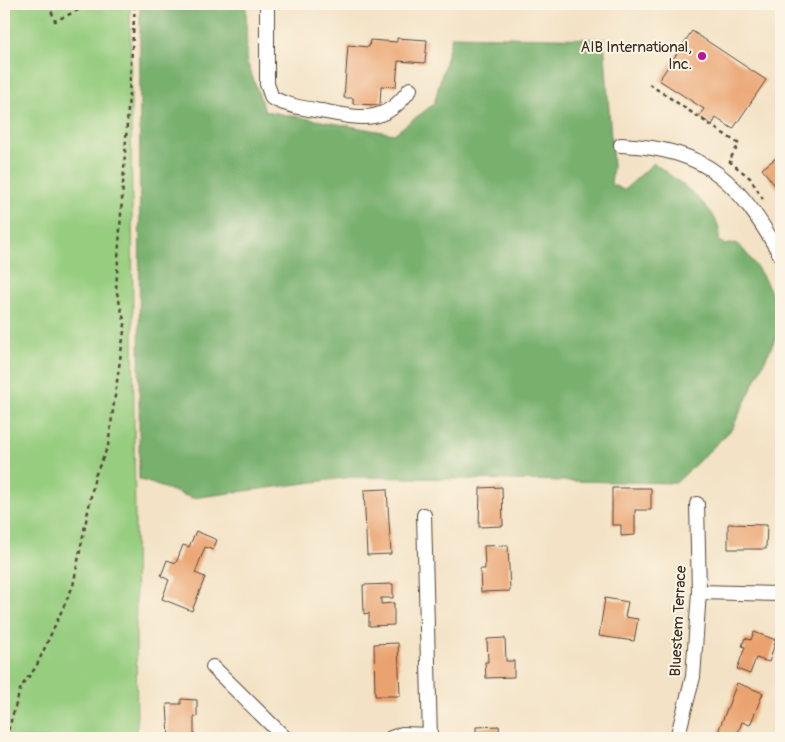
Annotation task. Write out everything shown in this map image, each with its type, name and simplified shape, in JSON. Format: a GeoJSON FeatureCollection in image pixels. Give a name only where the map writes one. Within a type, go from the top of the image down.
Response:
{"type":"FeatureCollection","features":[{"type":"Feature","properties":{"kind":"street"},"geometry":{"type":"LineString","coordinates":[[267,4],[267,84],[272,98],[286,105],[349,118],[369,118],[382,114],[401,103],[410,89]]}},
{"type":"Feature","properties":{"kind":"street"},"geometry":{"type":"LineString","coordinates":[[621,145],[648,147],[683,154],[718,173],[731,184],[762,223],[781,256]]}},
{"type":"Feature","properties":{"kind":"street","name":"Bluestem Terrace"},"geometry":{"type":"LineString","coordinates":[[677,738],[693,677],[699,592],[697,504]]}},
{"type":"Feature","properties":{"kind":"street"},"geometry":{"type":"LineString","coordinates":[[391,738],[402,734],[430,737],[424,515]]}},
{"type":"Feature","properties":{"kind":"street"},"geometry":{"type":"LineString","coordinates":[[699,592],[781,594]]}},
{"type":"Feature","properties":{"kind":"street"},"geometry":{"type":"LineString","coordinates":[[212,667],[285,738]]}},
{"type":"Feature","properties":{"kind":"path"},"geometry":{"type":"LineString","coordinates":[[53,4],[51,10],[55,21],[91,4]]}},
{"type":"Feature","properties":{"kind":"path"},"geometry":{"type":"LineString","coordinates":[[6,738],[21,687],[36,667],[72,586],[95,476],[108,446],[125,324],[116,289],[135,4]]}},
{"type":"Feature","properties":{"kind":"path"},"geometry":{"type":"LineString","coordinates":[[649,84],[739,144],[729,161],[750,178],[767,206]]}},
{"type":"Feature","properties":{"kind":"green space"},"geometry":{"type":"Polygon","coordinates":[[[4,4],[130,4],[137,738],[4,738],[4,4]]]}},
{"type":"Feature","properties":{"kind":"green space"},"geometry":{"type":"Polygon","coordinates":[[[140,4],[246,4],[247,62],[265,111],[394,134],[434,104],[452,36],[604,39],[613,166],[611,184],[624,190],[654,163],[707,207],[719,227],[719,240],[725,245],[736,243],[751,259],[766,282],[777,306],[781,327],[732,429],[676,483],[352,477],[192,498],[139,479],[140,4]]]}},
{"type":"Feature","properties":{"kind":"building","name":"AIB International, Inc."},"geometry":{"type":"Polygon","coordinates":[[[692,31],[766,80],[733,129],[716,118],[712,125],[699,116],[704,109],[659,80],[692,31]]]}},
{"type":"Feature","properties":{"kind":"building"},"geometry":{"type":"Polygon","coordinates":[[[397,38],[427,40],[425,63],[398,61],[396,87],[381,86],[380,105],[353,104],[353,98],[344,98],[348,45],[369,47],[370,40],[397,42],[397,38]]]}},
{"type":"Feature","properties":{"kind":"building"},"geometry":{"type":"Polygon","coordinates":[[[781,154],[781,193],[762,169],[781,154]]]}},
{"type":"Feature","properties":{"kind":"building"},"geometry":{"type":"Polygon","coordinates":[[[502,487],[503,526],[479,527],[480,488],[502,487]]]}},
{"type":"Feature","properties":{"kind":"building"},"geometry":{"type":"Polygon","coordinates":[[[612,488],[651,488],[651,510],[635,510],[635,535],[621,536],[621,525],[612,525],[612,488]]]}},
{"type":"Feature","properties":{"kind":"building"},"geometry":{"type":"Polygon","coordinates":[[[387,489],[391,554],[367,555],[364,490],[387,489]]]}},
{"type":"Feature","properties":{"kind":"building"},"geometry":{"type":"Polygon","coordinates":[[[728,524],[767,525],[766,549],[728,549],[728,524]]]}},
{"type":"Feature","properties":{"kind":"building"},"geometry":{"type":"Polygon","coordinates":[[[196,531],[217,540],[213,550],[205,547],[195,573],[205,577],[192,611],[162,599],[169,580],[161,576],[167,560],[176,563],[183,545],[189,547],[196,531]]]}},
{"type":"Feature","properties":{"kind":"building"},"geometry":{"type":"Polygon","coordinates":[[[508,545],[510,591],[481,592],[480,569],[485,569],[484,546],[508,545]]]}},
{"type":"Feature","properties":{"kind":"building"},"geometry":{"type":"Polygon","coordinates":[[[393,584],[393,598],[381,598],[381,604],[394,603],[394,625],[369,626],[369,613],[364,614],[363,585],[393,584]]]}},
{"type":"Feature","properties":{"kind":"building"},"geometry":{"type":"Polygon","coordinates":[[[605,598],[628,602],[625,617],[638,619],[634,641],[599,636],[605,598]]]}},
{"type":"Feature","properties":{"kind":"building"},"geometry":{"type":"Polygon","coordinates":[[[754,632],[776,640],[769,662],[756,658],[750,674],[737,669],[745,647],[742,646],[745,638],[751,640],[754,632]]]}},
{"type":"Feature","properties":{"kind":"building"},"geometry":{"type":"Polygon","coordinates":[[[505,638],[506,661],[514,661],[514,677],[486,678],[485,662],[488,662],[487,639],[505,638]]]}},
{"type":"Feature","properties":{"kind":"building"},"geometry":{"type":"Polygon","coordinates":[[[398,643],[400,696],[375,696],[374,644],[398,643]]]}},
{"type":"Feature","properties":{"kind":"building"},"geometry":{"type":"Polygon","coordinates":[[[737,683],[763,693],[750,725],[742,722],[736,738],[718,732],[737,683]]]}},
{"type":"Feature","properties":{"kind":"building"},"geometry":{"type":"Polygon","coordinates":[[[181,699],[197,700],[197,717],[194,717],[194,738],[169,738],[167,704],[181,704],[181,699]]]}},
{"type":"Feature","properties":{"kind":"building"},"geometry":{"type":"Polygon","coordinates":[[[499,726],[500,738],[476,738],[476,727],[499,726]]]}},
{"type":"Feature","properties":{"kind":"place","name":"AIB International, Inc."},"geometry":{"type":"Point","coordinates":[702,56]}}]}
